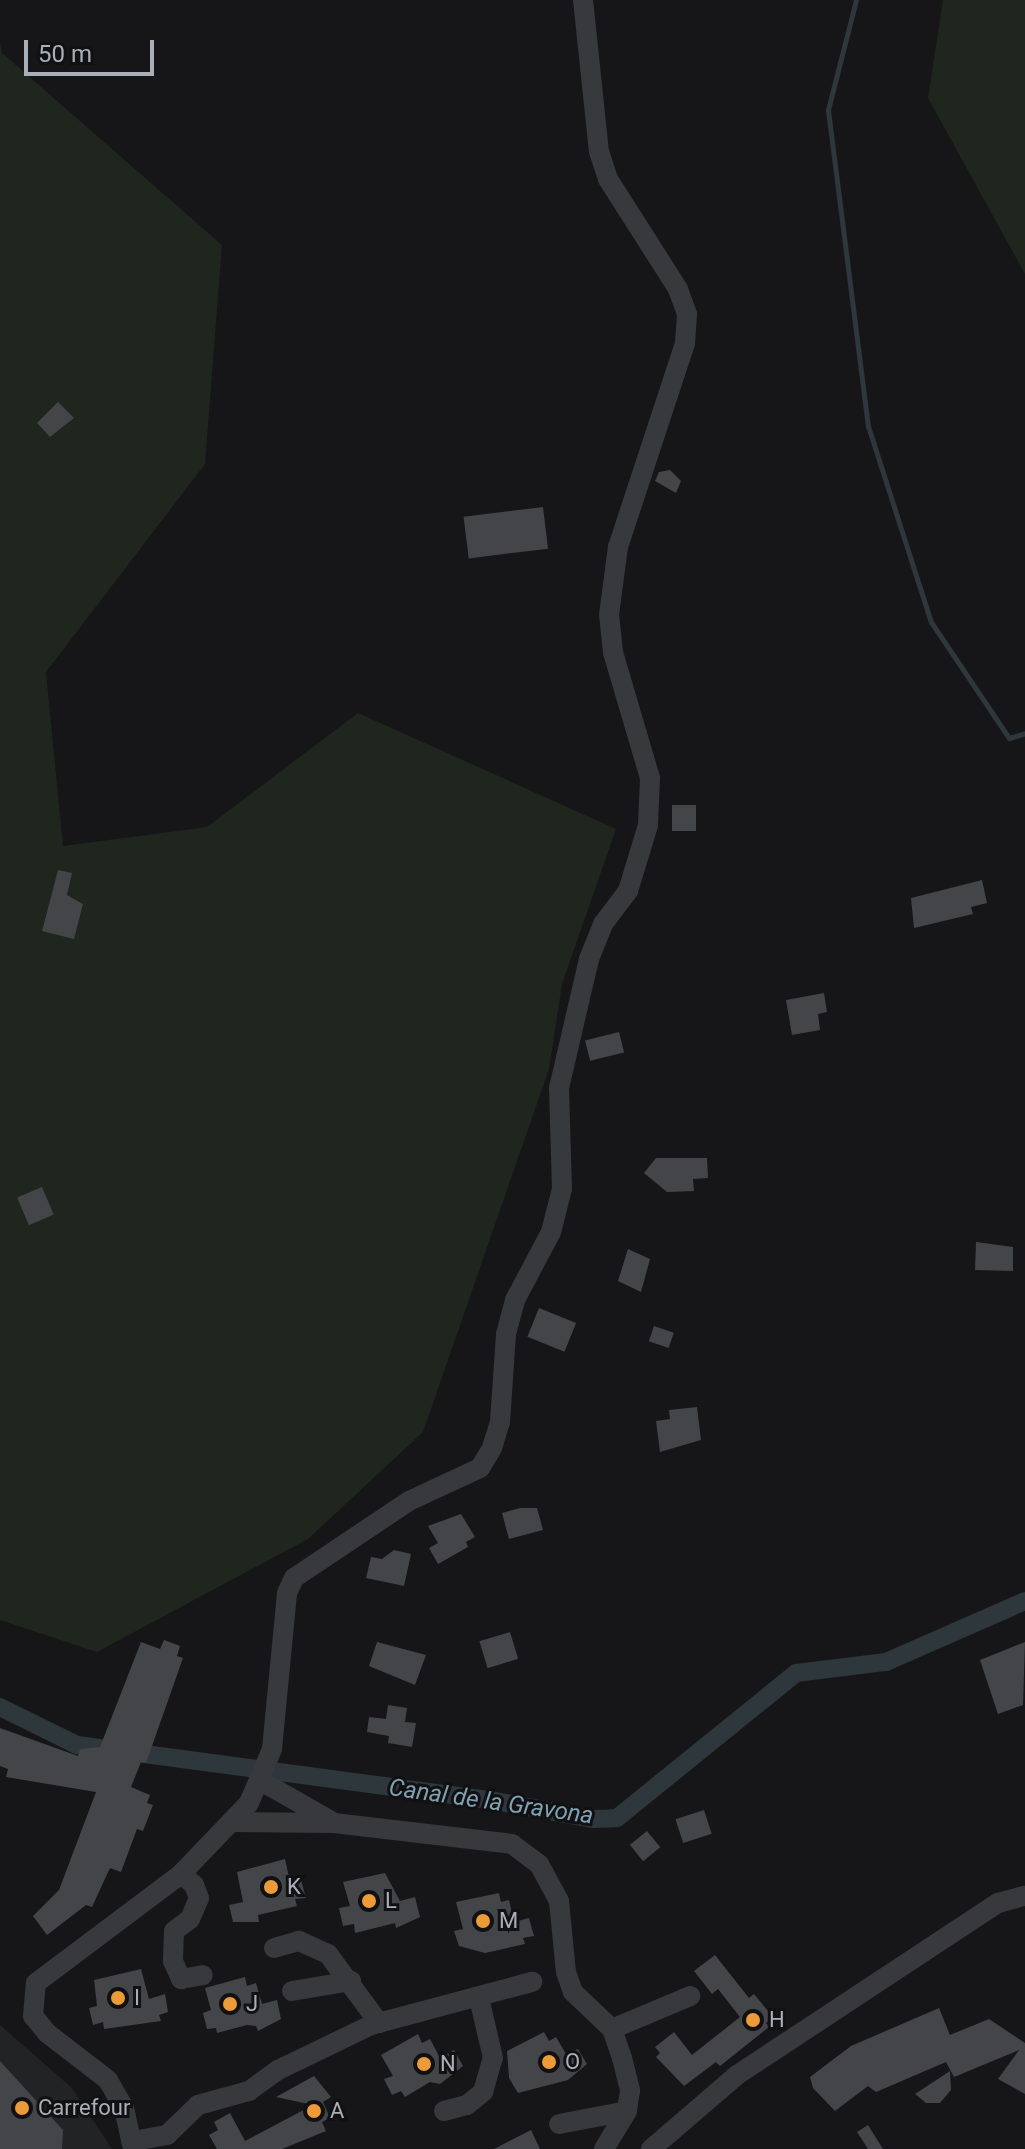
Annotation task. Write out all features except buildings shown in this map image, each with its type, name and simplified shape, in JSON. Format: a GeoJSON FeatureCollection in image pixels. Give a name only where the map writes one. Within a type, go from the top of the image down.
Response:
{"type":"FeatureCollection","features":[{"type":"Feature","properties":{"kind":"street"},"geometry":{"type":"LineString","coordinates":[[532,1982],[379,2023],[278,2070],[249,2091],[198,2105],[167,2135],[133,2145],[124,2108],[108,2080],[47,2033],[33,2016],[32,1999],[36,1983],[181,1874],[235,1822],[261,1781],[272,1749],[287,1593],[294,1578],[409,1501],[480,1468],[492,1448],[500,1422],[506,1334],[515,1300],[551,1232],[562,1189],[559,1088],[589,959],[603,924],[628,891],[648,825],[650,778],[613,652],[609,615],[618,547],[685,343],[687,314],[678,289],[608,179],[599,152],[583,0]]}},
{"type":"Feature","properties":{"kind":"street"},"geometry":{"type":"LineString","coordinates":[[261,1781],[334,1823]]}},
{"type":"Feature","properties":{"kind":"street"},"geometry":{"type":"LineString","coordinates":[[235,1822],[334,1823],[512,1844],[539,1864],[559,1901],[566,1972],[573,1992],[612,2029],[630,2091],[627,2111],[604,2149]]}},
{"type":"Feature","properties":{"kind":"street"},"geometry":{"type":"LineString","coordinates":[[181,1874],[194,1885],[199,1898],[190,1919],[174,1931],[173,1961],[181,1979],[203,1975]]}},
{"type":"Feature","properties":{"kind":"street"},"geometry":{"type":"LineString","coordinates":[[651,2149],[737,2075],[998,1903],[1025,1896]]}},
{"type":"Feature","properties":{"kind":"street"},"geometry":{"type":"LineString","coordinates":[[274,1948],[299,1941],[315,1945],[351,1981],[379,2023]]}},
{"type":"Feature","properties":{"kind":"street"},"geometry":{"type":"LineString","coordinates":[[292,1991],[351,1981]]}},
{"type":"Feature","properties":{"kind":"street"},"geometry":{"type":"LineString","coordinates":[[612,2029],[690,1996]]}},
{"type":"Feature","properties":{"kind":"street"},"geometry":{"type":"LineString","coordinates":[[444,2111],[467,2105],[483,2092],[493,2058],[479,1998]]}},
{"type":"Feature","properties":{"kind":"street"},"geometry":{"type":"LineString","coordinates":[[559,2124],[627,2111]]}},
{"type":"Feature","properties":{"kind":"shaded area"},"geometry":{"type":"Polygon","coordinates":[[[943,0],[1025,0],[1025,274],[928,98],[943,0]]]}},
{"type":"Feature","properties":{"kind":"shaded area"},"geometry":{"type":"Polygon","coordinates":[[[0,43],[2,53],[222,245],[205,464],[46,672],[63,846],[207,827],[358,713],[616,829],[562,984],[549,1069],[423,1432],[308,1539],[97,1652],[0,1620],[0,43]]]}},
{"type":"Feature","properties":{"kind":"shaded area"},"geometry":{"type":"Polygon","coordinates":[[[0,2025],[72,2088],[112,2149],[0,2149],[0,2025]]]}},
{"type":"Feature","properties":{"kind":"waterway"},"geometry":{"type":"LineString","coordinates":[[856,0],[828,110],[868,426],[931,622],[1009,738],[1025,733]]}},
{"type":"Feature","properties":{"kind":"waterway","name":"Canal de la Gravona"},"geometry":{"type":"LineString","coordinates":[[0,1707],[77,1745],[495,1801],[593,1819],[617,1818],[796,1673],[886,1662],[1025,1601]]}},
{"type":"Feature","properties":{"kind":"place","name":"K"},"geometry":{"type":"Point","coordinates":[271,1887]}},
{"type":"Feature","properties":{"kind":"place","name":"L"},"geometry":{"type":"Point","coordinates":[369,1901]}},
{"type":"Feature","properties":{"kind":"place","name":"M"},"geometry":{"type":"Point","coordinates":[483,1921]}},
{"type":"Feature","properties":{"kind":"place","name":"I"},"geometry":{"type":"Point","coordinates":[118,1998]}},
{"type":"Feature","properties":{"kind":"place","name":"J"},"geometry":{"type":"Point","coordinates":[230,2004]}},
{"type":"Feature","properties":{"kind":"place","name":"H"},"geometry":{"type":"Point","coordinates":[753,2020]}},
{"type":"Feature","properties":{"kind":"place","name":"O"},"geometry":{"type":"Point","coordinates":[549,2062]}},
{"type":"Feature","properties":{"kind":"place","name":"N"},"geometry":{"type":"Point","coordinates":[424,2064]}},
{"type":"Feature","properties":{"kind":"place","name":"Carrefour"},"geometry":{"type":"Point","coordinates":[22,2108]}},
{"type":"Feature","properties":{"kind":"place","name":"A"},"geometry":{"type":"Point","coordinates":[314,2111]}}]}
